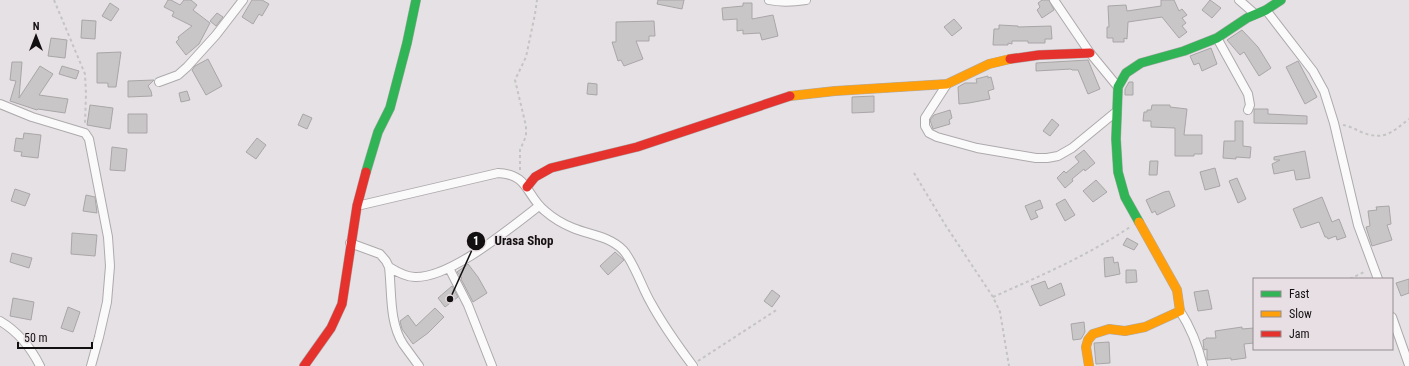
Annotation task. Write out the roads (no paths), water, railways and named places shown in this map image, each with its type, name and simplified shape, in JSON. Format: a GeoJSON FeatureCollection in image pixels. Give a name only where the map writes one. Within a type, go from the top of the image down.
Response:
{"type":"FeatureCollection","features":[{"type":"Feature","properties":{"kind":"street"},"geometry":{"type":"LineString","coordinates":[[159,82],[178,75],[216,35],[243,0]]}},
{"type":"Feature","properties":{"kind":"street"},"geometry":{"type":"LineString","coordinates":[[304,366],[332,328],[342,304],[350,243],[357,206],[378,132],[390,108],[407,43],[416,0]]}},
{"type":"Feature","properties":{"kind":"street"},"geometry":{"type":"LineString","coordinates":[[769,0],[781,2],[806,0]]}},
{"type":"Feature","properties":{"kind":"street"},"geometry":{"type":"LineString","coordinates":[[1054,0],[1090,53],[1118,87]]}},
{"type":"Feature","properties":{"kind":"street"},"geometry":{"type":"LineString","coordinates":[[1239,0],[1255,14]]}},
{"type":"Feature","properties":{"kind":"street"},"geometry":{"type":"LineString","coordinates":[[1203,366],[1200,353],[1190,327],[1180,311],[1177,290],[1125,197],[1118,172],[1116,139],[1118,87],[1126,72],[1141,63],[1184,52],[1217,38],[1255,14],[1266,10],[1281,0]]}},
{"type":"Feature","properties":{"kind":"street"},"geometry":{"type":"LineString","coordinates":[[1266,10],[1313,71],[1324,91],[1334,123],[1358,225],[1378,278]]}},
{"type":"Feature","properties":{"kind":"street"},"geometry":{"type":"LineString","coordinates":[[1217,38],[1248,94],[1250,104],[1248,110]]}},
{"type":"Feature","properties":{"kind":"street"},"geometry":{"type":"LineString","coordinates":[[524,184],[551,168],[637,147],[791,96],[835,91],[947,84],[958,80],[972,71],[990,64],[1007,60],[1090,53]]}},
{"type":"Feature","properties":{"kind":"street"},"geometry":{"type":"LineString","coordinates":[[947,84],[925,118],[925,126],[929,133],[937,137],[977,148],[1036,158],[1058,156],[1072,148],[1117,111]]}},
{"type":"Feature","properties":{"kind":"street"},"geometry":{"type":"LineString","coordinates":[[0,104],[32,117],[85,133],[90,139],[108,237],[110,266],[107,302],[91,366]]}},
{"type":"Feature","properties":{"kind":"street"},"geometry":{"type":"LineString","coordinates":[[357,206],[498,173],[508,173],[514,175],[524,184],[539,206],[553,218],[572,228],[597,235],[612,242],[623,250],[633,266],[650,303],[666,330],[692,365]]}},
{"type":"Feature","properties":{"kind":"street"},"geometry":{"type":"LineString","coordinates":[[389,267],[402,274],[414,277],[428,276],[449,268],[487,245],[539,206]]}},
{"type":"Feature","properties":{"kind":"street"},"geometry":{"type":"LineString","coordinates":[[350,243],[380,254],[386,261],[389,267],[393,314],[396,329],[402,343],[420,366]]}},
{"type":"Feature","properties":{"kind":"street"},"geometry":{"type":"LineString","coordinates":[[449,268],[468,305],[492,366]]}},
{"type":"Feature","properties":{"kind":"street"},"geometry":{"type":"LineString","coordinates":[[1089,366],[1086,347],[1088,340],[1093,334],[1109,329],[1125,331],[1145,327],[1180,311]]}},
{"type":"Feature","properties":{"kind":"street"},"geometry":{"type":"LineString","coordinates":[[0,321],[9,326],[25,343],[40,366]]}},
{"type":"Feature","properties":{"kind":"street"},"geometry":{"type":"LineString","coordinates":[[1393,321],[1409,365]]}},
{"type":"Feature","properties":{"kind":"place","name":"Urasa Shop"},"geometry":{"type":"Point","coordinates":[450,299]}}]}
